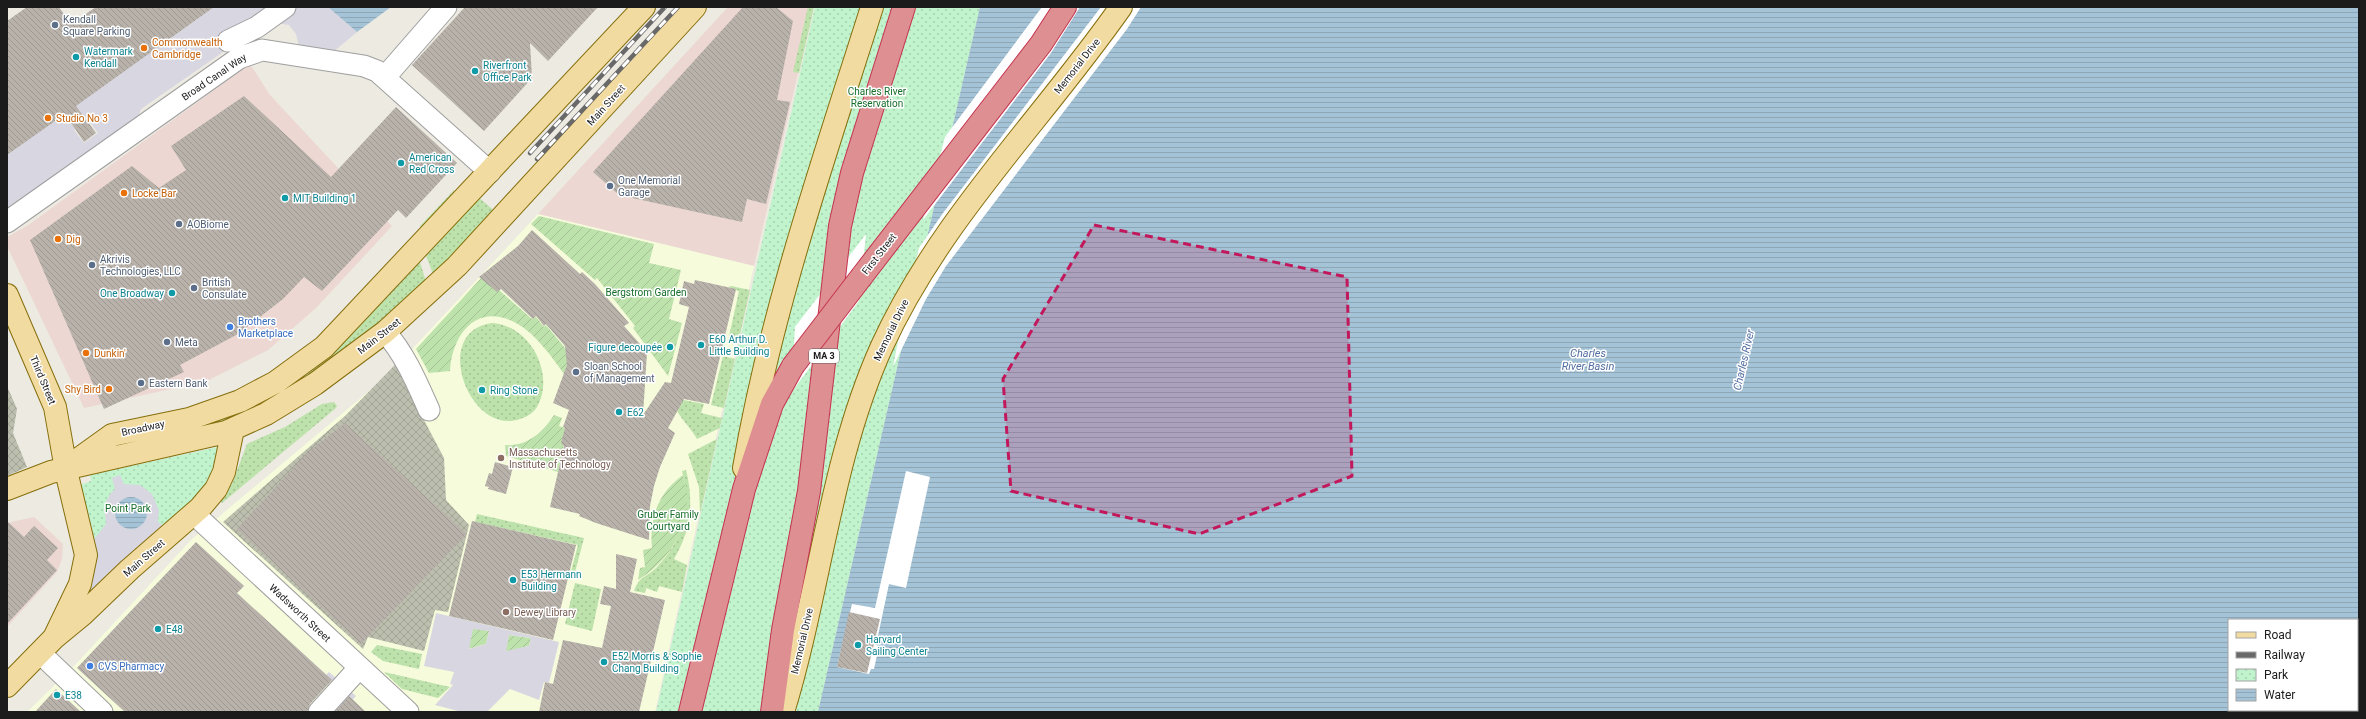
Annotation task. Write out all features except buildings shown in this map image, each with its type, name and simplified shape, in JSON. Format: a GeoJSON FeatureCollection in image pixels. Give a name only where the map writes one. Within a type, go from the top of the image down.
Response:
{"type":"FeatureCollection","features":[{"type":"Feature","properties":{"kind":"highway","name":"Memorial Drive"},"geometry":{"type":"LineString","coordinates":[[772,712],[783,630],[809,490],[840,226],[854,168],[904,7]]}},
{"type":"Feature","properties":{"kind":"highway","name":"First Street"},"geometry":{"type":"LineString","coordinates":[[734,524],[764,424],[777,394],[793,366],[1041,44],[1065,7]]}},
{"type":"Feature","properties":{"kind":"highway","name":"MA 3"},"geometry":{"type":"LineString","coordinates":[[690,712],[734,524]]}},
{"type":"Feature","properties":{"kind":"main road"},"geometry":{"type":"LineString","coordinates":[[490,172],[644,7]]}},
{"type":"Feature","properties":{"kind":"main road","name":"Main Street"},"geometry":{"type":"LineString","coordinates":[[7,686],[47,645],[194,514],[220,482],[228,460],[233,429],[285,404],[315,384],[385,332],[457,266],[695,7]]}},
{"type":"Feature","properties":{"kind":"main road"},"geometry":{"type":"LineString","coordinates":[[734,524],[751,428],[779,307],[872,7]]}},
{"type":"Feature","properties":{"kind":"main road","name":"Memorial Drive"},"geometry":{"type":"LineString","coordinates":[[783,712],[802,648],[838,486],[858,410],[882,347],[921,273],[957,221],[1121,7]]}},
{"type":"Feature","properties":{"kind":"main road","name":"Broadway"},"geometry":{"type":"LineString","coordinates":[[65,468],[112,435],[190,419],[229,406],[276,382],[324,346],[490,172]]}},
{"type":"Feature","properties":{"kind":"main road","name":"Third Street"},"geometry":{"type":"LineString","coordinates":[[7,295],[55,407],[65,468]]}},
{"type":"Feature","properties":{"kind":"main road","name":"Broadway"},"geometry":{"type":"LineString","coordinates":[[7,489],[38,476],[65,468],[199,439],[233,429]]}},
{"type":"Feature","properties":{"kind":"main road","name":"Main Street"},"geometry":{"type":"LineString","coordinates":[[47,645],[78,591],[86,560],[65,468]]}},
{"type":"Feature","properties":{"kind":"street"},"geometry":{"type":"LineString","coordinates":[[228,41],[257,27],[285,7]]}},
{"type":"Feature","properties":{"kind":"street"},"geometry":{"type":"LineString","coordinates":[[385,77],[446,7]]}},
{"type":"Feature","properties":{"kind":"street","name":"Broad Canal Way"},"geometry":{"type":"LineString","coordinates":[[7,222],[239,58],[251,52],[269,51],[364,66],[385,77],[490,172]]}},
{"type":"Feature","properties":{"kind":"street"},"geometry":{"type":"LineString","coordinates":[[385,332],[392,340],[413,375],[428,410]]}},
{"type":"Feature","properties":{"kind":"street","name":"Wadsworth Street"},"geometry":{"type":"LineString","coordinates":[[194,514],[408,712]]}},
{"type":"Feature","properties":{"kind":"street"},"geometry":{"type":"LineString","coordinates":[[47,645],[102,712]]}},
{"type":"Feature","properties":{"kind":"street"},"geometry":{"type":"LineString","coordinates":[[319,712],[359,668]]}},
{"type":"Feature","properties":{"kind":"highlighted area"},"geometry":{"type":"Polygon","coordinates":[[[1094,225],[1347,277],[1352,476],[1199,534],[1011,491],[1003,379],[1094,225]]]}},
{"type":"Feature","properties":{"kind":"shaded area"},"geometry":{"type":"Polygon","coordinates":[[[199,7],[328,7],[357,32],[332,53],[299,46],[296,34],[289,25],[276,23],[232,52],[226,50],[141,109],[137,120],[8,208],[7,155],[204,14],[199,7]],[[88,120],[74,130],[84,143],[98,133],[88,120]]]}},
{"type":"Feature","properties":{"kind":"shaded area"},"geometry":{"type":"Polygon","coordinates":[[[728,7],[813,7],[754,266],[538,214],[728,7]]]}},
{"type":"Feature","properties":{"kind":"shaded area"},"geometry":{"type":"Polygon","coordinates":[[[250,64],[270,95],[392,226],[316,308],[268,350],[207,381],[84,408],[7,246],[7,237],[27,226],[250,64]]]}},
{"type":"Feature","properties":{"kind":"shaded area","name":"Massachusetts Institute of Technology"},"geometry":{"type":"Polygon","coordinates":[[[538,214],[754,266],[655,712],[27,712],[74,666],[192,539],[387,376],[538,214]]]}},
{"type":"Feature","properties":{"kind":"shaded area"},"geometry":{"type":"Polygon","coordinates":[[[395,365],[444,458],[446,500],[469,525],[448,612],[435,610],[424,651],[368,637],[363,649],[223,522],[345,416],[395,365]]]}},
{"type":"Feature","properties":{"kind":"shaded area"},"geometry":{"type":"Polygon","coordinates":[[[7,386],[17,409],[13,433],[27,467],[7,476],[7,386]]]}},
{"type":"Feature","properties":{"kind":"shaded area"},"geometry":{"type":"Polygon","coordinates":[[[120,475],[124,484],[140,485],[152,494],[159,510],[158,522],[165,527],[83,602],[92,583],[96,564],[94,539],[106,524],[104,507],[110,494],[115,489],[112,478],[120,475]]]}},
{"type":"Feature","properties":{"kind":"shaded area"},"geometry":{"type":"Polygon","coordinates":[[[34,517],[63,544],[62,559],[57,572],[7,627],[7,523],[34,517]]]}},
{"type":"Feature","properties":{"kind":"shaded area"},"geometry":{"type":"Polygon","coordinates":[[[436,613],[559,642],[549,683],[544,682],[539,700],[510,689],[487,712],[462,712],[435,705],[453,685],[450,684],[454,672],[424,666],[436,613]],[[473,629],[469,649],[486,644],[489,631],[473,629]],[[509,635],[506,651],[529,646],[531,638],[509,635]]]}},
{"type":"Feature","properties":{"kind":"shaded area"},"geometry":{"type":"Polygon","coordinates":[[[329,672],[356,696],[342,712],[328,712],[346,693],[326,675],[329,672]]]}},
{"type":"Feature","properties":{"kind":"green space"},"geometry":{"type":"Polygon","coordinates":[[[808,7],[814,7],[799,73],[793,72],[808,7]]]}},
{"type":"Feature","properties":{"kind":"green space","name":"Charles River Reservation"},"geometry":{"type":"Polygon","coordinates":[[[815,7],[980,7],[818,712],[656,712],[815,7]]]}},
{"type":"Feature","properties":{"kind":"green space"},"geometry":{"type":"Polygon","coordinates":[[[454,190],[454,197],[422,230],[420,226],[454,190]]]}},
{"type":"Feature","properties":{"kind":"green space"},"geometry":{"type":"Polygon","coordinates":[[[477,196],[497,213],[437,277],[433,274],[425,253],[477,196]]]}},
{"type":"Feature","properties":{"kind":"green space","name":"Bergstrom Garden"},"geometry":{"type":"Polygon","coordinates":[[[539,216],[654,244],[649,263],[681,270],[669,319],[682,323],[668,376],[633,328],[635,326],[597,278],[595,280],[531,224],[539,216]]]}},
{"type":"Feature","properties":{"kind":"green space"},"geometry":{"type":"Polygon","coordinates":[[[416,261],[420,262],[427,285],[407,303],[290,390],[248,412],[219,424],[117,447],[116,443],[312,369],[342,344],[416,261]]]}},
{"type":"Feature","properties":{"kind":"green space"},"geometry":{"type":"Polygon","coordinates":[[[483,276],[532,319],[536,317],[544,327],[546,325],[575,360],[564,374],[543,346],[530,333],[516,323],[490,316],[479,319],[469,325],[461,334],[452,357],[450,371],[429,373],[416,349],[483,276]]]}},
{"type":"Feature","properties":{"kind":"green space"},"geometry":{"type":"Polygon","coordinates":[[[731,286],[750,290],[738,343],[728,341],[739,291],[728,287],[731,286]]]}},
{"type":"Feature","properties":{"kind":"green space"},"geometry":{"type":"Polygon","coordinates":[[[492,323],[505,326],[517,332],[527,341],[535,352],[541,365],[543,379],[542,392],[538,405],[530,414],[520,419],[502,420],[485,413],[472,399],[464,381],[460,362],[463,344],[473,330],[492,323]]]}},
{"type":"Feature","properties":{"kind":"green space"},"geometry":{"type":"Polygon","coordinates":[[[723,356],[735,359],[724,408],[711,405],[723,356]]]}},
{"type":"Feature","properties":{"kind":"green space"},"geometry":{"type":"Polygon","coordinates":[[[673,398],[704,404],[701,413],[722,418],[720,428],[697,439],[676,409],[673,398]]]}},
{"type":"Feature","properties":{"kind":"green space"},"geometry":{"type":"Polygon","coordinates":[[[334,402],[337,406],[336,408],[222,503],[220,500],[232,484],[247,444],[285,427],[322,404],[334,402]]]}},
{"type":"Feature","properties":{"kind":"green space"},"geometry":{"type":"Polygon","coordinates":[[[554,415],[562,418],[559,426],[567,429],[558,472],[506,456],[505,445],[520,444],[534,437],[545,427],[554,415]]]}},
{"type":"Feature","properties":{"kind":"green space"},"geometry":{"type":"Polygon","coordinates":[[[717,439],[700,514],[699,487],[688,454],[717,439]]]}},
{"type":"Feature","properties":{"kind":"green space","name":"Point Park"},"geometry":{"type":"Polygon","coordinates":[[[218,447],[221,449],[221,452],[203,492],[83,602],[90,585],[96,557],[93,530],[80,485],[91,481],[90,475],[218,447]]]}},
{"type":"Feature","properties":{"kind":"green space"},"geometry":{"type":"Polygon","coordinates":[[[686,470],[690,493],[689,516],[684,538],[674,559],[687,565],[682,592],[659,586],[657,592],[646,588],[645,593],[634,591],[641,579],[653,571],[666,557],[679,535],[686,510],[685,484],[682,471],[686,470]]]}},
{"type":"Feature","properties":{"kind":"green space","name":"Gruber Family Courtyard"},"geometry":{"type":"Polygon","coordinates":[[[683,475],[687,506],[679,535],[662,560],[651,571],[638,580],[640,568],[645,567],[643,550],[652,548],[652,526],[657,507],[667,490],[683,475]]]}},
{"type":"Feature","properties":{"kind":"green space"},"geometry":{"type":"Polygon","coordinates":[[[477,514],[584,538],[574,576],[570,575],[578,545],[475,522],[477,514]]]}},
{"type":"Feature","properties":{"kind":"green space"},"geometry":{"type":"Polygon","coordinates":[[[575,583],[601,589],[592,631],[565,624],[575,583]]]}},
{"type":"Feature","properties":{"kind":"green space"},"geometry":{"type":"Polygon","coordinates":[[[473,628],[489,631],[486,644],[468,649],[473,628]]]}},
{"type":"Feature","properties":{"kind":"green space"},"geometry":{"type":"Polygon","coordinates":[[[509,635],[531,638],[529,646],[505,652],[509,635]]]}},
{"type":"Feature","properties":{"kind":"green space"},"geometry":{"type":"Polygon","coordinates":[[[377,645],[422,654],[419,669],[383,661],[371,652],[377,645]]]}},
{"type":"Feature","properties":{"kind":"green space"},"geometry":{"type":"Polygon","coordinates":[[[384,672],[450,687],[438,698],[402,689],[384,672]]]}},
{"type":"Feature","properties":{"kind":"water"},"geometry":{"type":"Polygon","coordinates":[[[328,7],[391,7],[357,32],[328,7]]]}},
{"type":"Feature","properties":{"kind":"water","name":"Charles River Basin"},"geometry":{"type":"Polygon","coordinates":[[[980,7],[2359,7],[2359,712],[818,712],[980,7]]]}},
{"type":"Feature","properties":{"kind":"water"},"geometry":{"type":"Polygon","coordinates":[[[128,497],[134,497],[143,501],[147,513],[143,525],[134,529],[128,529],[119,525],[115,516],[115,510],[119,501],[128,497]]]}},
{"type":"Feature","properties":{"kind":"pier"},"geometry":{"type":"Polygon","coordinates":[[[1042,7],[1080,7],[1051,53],[923,220],[945,137],[1042,7]]]}},
{"type":"Feature","properties":{"kind":"pier"},"geometry":{"type":"Polygon","coordinates":[[[1101,7],[1141,7],[1127,29],[946,266],[926,299],[893,367],[906,300],[919,248],[943,213],[1101,7]]]}},
{"type":"Feature","properties":{"kind":"pier"},"geometry":{"type":"Polygon","coordinates":[[[866,234],[859,301],[791,393],[795,327],[866,234]]]}},
{"type":"Feature","properties":{"kind":"pier"},"geometry":{"type":"Polygon","coordinates":[[[906,471],[930,477],[906,588],[889,584],[876,645],[879,646],[874,669],[871,669],[869,674],[837,667],[852,604],[875,608],[906,471]]]}},
{"type":"Feature","properties":{"kind":"railway"},"geometry":{"type":"LineString","coordinates":[[530,153],[665,7]]}},
{"type":"Feature","properties":{"kind":"railway"},"geometry":{"type":"LineString","coordinates":[[537,159],[678,7]]}},
{"type":"Feature","properties":{"kind":"place","name":"Kendall Square Parking"},"geometry":{"type":"Point","coordinates":[55,25]}},
{"type":"Feature","properties":{"kind":"place","name":"Commonwealth Cambridge"},"geometry":{"type":"Point","coordinates":[144,48]}},
{"type":"Feature","properties":{"kind":"place","name":"Watermark Kendall"},"geometry":{"type":"Point","coordinates":[76,57]}},
{"type":"Feature","properties":{"kind":"place","name":"Riverfront Office Park"},"geometry":{"type":"Point","coordinates":[475,71]}},
{"type":"Feature","properties":{"kind":"place","name":"Studio No 3"},"geometry":{"type":"Point","coordinates":[48,118]}},
{"type":"Feature","properties":{"kind":"place","name":"American Red Cross"},"geometry":{"type":"Point","coordinates":[401,163]}},
{"type":"Feature","properties":{"kind":"place","name":"One Memorial Garage"},"geometry":{"type":"Point","coordinates":[610,186]}},
{"type":"Feature","properties":{"kind":"place","name":"Locke Bar"},"geometry":{"type":"Point","coordinates":[124,193]}},
{"type":"Feature","properties":{"kind":"place","name":"MIT Building 1"},"geometry":{"type":"Point","coordinates":[285,198]}},
{"type":"Feature","properties":{"kind":"place","name":"AOBiome"},"geometry":{"type":"Point","coordinates":[179,224]}},
{"type":"Feature","properties":{"kind":"place","name":"Dig"},"geometry":{"type":"Point","coordinates":[58,239]}},
{"type":"Feature","properties":{"kind":"place","name":"Akrivis Technologies, LLC"},"geometry":{"type":"Point","coordinates":[92,265]}},
{"type":"Feature","properties":{"kind":"place","name":"British Consulate"},"geometry":{"type":"Point","coordinates":[194,288]}},
{"type":"Feature","properties":{"kind":"place","name":"One Broadway"},"geometry":{"type":"Point","coordinates":[172,293]}},
{"type":"Feature","properties":{"kind":"place","name":"Brothers Marketplace"},"geometry":{"type":"Point","coordinates":[230,327]}},
{"type":"Feature","properties":{"kind":"place","name":"Meta"},"geometry":{"type":"Point","coordinates":[167,342]}},
{"type":"Feature","properties":{"kind":"place","name":"E60 Arthur D. Little Building"},"geometry":{"type":"Point","coordinates":[701,345]}},
{"type":"Feature","properties":{"kind":"place","name":"Figure decoupée"},"geometry":{"type":"Point","coordinates":[670,347]}},
{"type":"Feature","properties":{"kind":"place","name":"Dunkin'"},"geometry":{"type":"Point","coordinates":[86,353]}},
{"type":"Feature","properties":{"kind":"place","name":"Sloan School of Management"},"geometry":{"type":"Point","coordinates":[576,372]}},
{"type":"Feature","properties":{"kind":"place","name":"Eastern Bank"},"geometry":{"type":"Point","coordinates":[141,383]}},
{"type":"Feature","properties":{"kind":"place","name":"Shy Bird"},"geometry":{"type":"Point","coordinates":[109,389]}},
{"type":"Feature","properties":{"kind":"place","name":"Ring Stone"},"geometry":{"type":"Point","coordinates":[482,390]}},
{"type":"Feature","properties":{"kind":"place","name":"E62"},"geometry":{"type":"Point","coordinates":[619,412]}},
{"type":"Feature","properties":{"kind":"place","name":"Massachusetts Institute of Technology"},"geometry":{"type":"Point","coordinates":[501,458]}},
{"type":"Feature","properties":{"kind":"place","name":"E53 Hermann Building"},"geometry":{"type":"Point","coordinates":[513,580]}},
{"type":"Feature","properties":{"kind":"place","name":"Dewey Library"},"geometry":{"type":"Point","coordinates":[506,612]}},
{"type":"Feature","properties":{"kind":"place","name":"E48"},"geometry":{"type":"Point","coordinates":[158,629]}},
{"type":"Feature","properties":{"kind":"place","name":"Harvard Sailing Center"},"geometry":{"type":"Point","coordinates":[858,645]}},
{"type":"Feature","properties":{"kind":"place","name":"E52 Morris & Sophie Chang Building"},"geometry":{"type":"Point","coordinates":[604,662]}},
{"type":"Feature","properties":{"kind":"place","name":"CVS Pharmacy"},"geometry":{"type":"Point","coordinates":[90,666]}},
{"type":"Feature","properties":{"kind":"place","name":"E38"},"geometry":{"type":"Point","coordinates":[57,695]}},
{"type":"Feature","properties":{"kind":"water label","name":"Charles River"},"geometry":{"type":"Point","coordinates":[1744,360]}}]}
